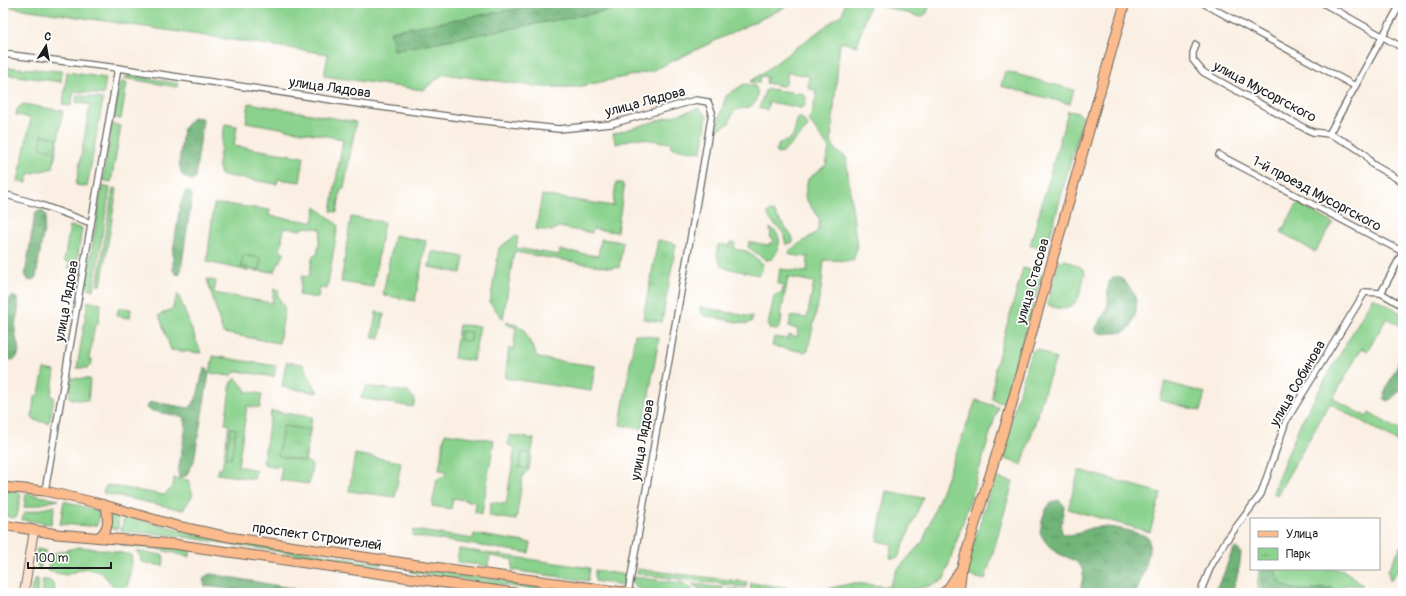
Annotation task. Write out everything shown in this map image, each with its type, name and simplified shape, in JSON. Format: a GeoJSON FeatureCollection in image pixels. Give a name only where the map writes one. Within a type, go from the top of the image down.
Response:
{"type":"FeatureCollection","features":[{"type":"Feature","properties":{"kind":"main road","name":"улица Стасова"},"geometry":{"type":"LineString","coordinates":[[959,593],[962,566],[1010,410],[1125,3]]}},
{"type":"Feature","properties":{"kind":"main road","name":"проспект Строителей"},"geometry":{"type":"LineString","coordinates":[[3,487],[45,491],[177,526],[229,537],[411,564],[632,593]]}},
{"type":"Feature","properties":{"kind":"main road"},"geometry":{"type":"LineString","coordinates":[[99,538],[105,533],[107,524],[106,506]]}},
{"type":"Feature","properties":{"kind":"main road","name":"проспект Строителей"},"geometry":{"type":"LineString","coordinates":[[3,525],[99,538],[173,544],[515,593]]}},
{"type":"Feature","properties":{"kind":"main road","name":"улица Стасова"},"geometry":{"type":"LineString","coordinates":[[943,593],[948,589],[962,566]]}},
{"type":"Feature","properties":{"kind":"street"},"geometry":{"type":"LineString","coordinates":[[1203,3],[1355,86]]}},
{"type":"Feature","properties":{"kind":"street"},"geometry":{"type":"LineString","coordinates":[[1323,3],[1403,48]]}},
{"type":"Feature","properties":{"kind":"street"},"geometry":{"type":"LineString","coordinates":[[1329,134],[1401,3]]}},
{"type":"Feature","properties":{"kind":"street","name":"улица Мусоргского"},"geometry":{"type":"LineString","coordinates":[[1196,45],[1193,53],[1193,60],[1203,72],[1304,128],[1314,132],[1329,134],[1341,139],[1365,154],[1372,164],[1403,182]]}},
{"type":"Feature","properties":{"kind":"street","name":"улица Лядова"},"geometry":{"type":"LineString","coordinates":[[3,54],[118,68],[477,120],[558,129],[611,124],[696,100],[708,102],[712,112],[705,155],[628,593]]}},
{"type":"Feature","properties":{"kind":"street","name":"улица Лядова"},"geometry":{"type":"LineString","coordinates":[[45,491],[118,68]]}},
{"type":"Feature","properties":{"kind":"street","name":"1-й проезд Мусоргского"},"geometry":{"type":"LineString","coordinates":[[1219,155],[1403,252]]}},
{"type":"Feature","properties":{"kind":"street"},"geometry":{"type":"LineString","coordinates":[[3,194],[91,222]]}},
{"type":"Feature","properties":{"kind":"street"},"geometry":{"type":"LineString","coordinates":[[1403,252],[1381,293],[1403,306]]}},
{"type":"Feature","properties":{"kind":"street","name":"улица Собинова"},"geometry":{"type":"LineString","coordinates":[[1200,593],[1211,566],[1225,542],[1261,494],[1286,421],[1365,292],[1381,293]]}},
{"type":"Feature","properties":{"kind":"street"},"geometry":{"type":"LineString","coordinates":[[24,593],[34,530]]}},
{"type":"Feature","properties":{"kind":"green space"},"geometry":{"type":"Polygon","coordinates":[[[3,3],[794,3],[652,71],[577,87],[542,87],[444,74],[423,90],[324,76],[328,54],[3,6],[3,3]]]}},
{"type":"Feature","properties":{"kind":"green space"},"geometry":{"type":"Polygon","coordinates":[[[550,3],[638,3],[639,5],[394,50],[390,31],[550,3]]]}},
{"type":"Feature","properties":{"kind":"green space"},"geometry":{"type":"Polygon","coordinates":[[[845,3],[870,3],[857,46],[840,42],[831,140],[836,151],[846,157],[857,248],[853,261],[824,260],[821,290],[808,350],[804,352],[772,346],[774,337],[788,339],[789,335],[797,337],[798,329],[789,327],[791,316],[807,318],[814,282],[788,277],[780,327],[777,330],[770,329],[768,325],[774,296],[777,294],[782,294],[783,285],[778,284],[780,269],[807,272],[808,257],[789,254],[790,250],[817,232],[820,220],[806,199],[805,195],[808,179],[826,165],[829,148],[809,121],[817,95],[815,95],[816,90],[809,89],[809,76],[788,72],[786,84],[782,86],[766,83],[767,77],[761,76],[759,83],[750,82],[842,14],[845,3]]]}},
{"type":"Feature","properties":{"kind":"green space"},"geometry":{"type":"Polygon","coordinates":[[[870,3],[930,3],[927,13],[921,17],[870,3]]]}},
{"type":"Feature","properties":{"kind":"green space"},"geometry":{"type":"Polygon","coordinates":[[[1093,3],[1118,3],[1116,9],[1093,3]]]}},
{"type":"Feature","properties":{"kind":"green space"},"geometry":{"type":"Polygon","coordinates":[[[3,67],[62,71],[61,82],[3,74],[3,67]]]}},
{"type":"Feature","properties":{"kind":"green space"},"geometry":{"type":"Polygon","coordinates":[[[1005,71],[1074,90],[1070,104],[1001,86],[1005,71]]]}},
{"type":"Feature","properties":{"kind":"green space"},"geometry":{"type":"Polygon","coordinates":[[[67,72],[106,78],[103,95],[74,91],[71,106],[63,105],[67,72]]]}},
{"type":"Feature","properties":{"kind":"green space"},"geometry":{"type":"Polygon","coordinates":[[[129,75],[178,83],[177,87],[124,78],[129,75]]]}},
{"type":"Feature","properties":{"kind":"green space"},"geometry":{"type":"Polygon","coordinates":[[[122,82],[127,83],[121,119],[114,118],[119,84],[122,82]]]}},
{"type":"Feature","properties":{"kind":"green space"},"geometry":{"type":"Polygon","coordinates":[[[744,84],[755,86],[757,94],[755,103],[747,108],[734,112],[729,124],[716,129],[726,96],[744,84]]]}},
{"type":"Feature","properties":{"kind":"green space"},"geometry":{"type":"Polygon","coordinates":[[[769,89],[804,94],[806,98],[805,105],[801,108],[769,102],[767,110],[759,108],[765,91],[769,89]]]}},
{"type":"Feature","properties":{"kind":"green space"},"geometry":{"type":"Polygon","coordinates":[[[77,95],[103,99],[87,187],[76,185],[90,105],[76,102],[77,95]]]}},
{"type":"Feature","properties":{"kind":"green space"},"geometry":{"type":"Polygon","coordinates":[[[249,103],[356,122],[344,189],[341,188],[337,212],[331,211],[343,139],[246,122],[249,103]]]}},
{"type":"Feature","properties":{"kind":"green space"},"geometry":{"type":"Polygon","coordinates":[[[23,104],[63,111],[53,168],[29,174],[27,183],[18,181],[31,118],[16,115],[17,109],[23,104]]]}},
{"type":"Feature","properties":{"kind":"green space"},"geometry":{"type":"Polygon","coordinates":[[[699,108],[707,116],[702,152],[671,148],[671,143],[637,138],[616,144],[613,134],[699,108]]]}},
{"type":"Feature","properties":{"kind":"green space"},"geometry":{"type":"Polygon","coordinates":[[[1068,111],[1079,113],[1083,117],[1047,247],[1030,246],[1068,111]]]}},
{"type":"Feature","properties":{"kind":"green space"},"geometry":{"type":"Polygon","coordinates":[[[193,117],[202,118],[203,120],[195,179],[193,181],[182,175],[179,164],[183,129],[193,117]]]}},
{"type":"Feature","properties":{"kind":"green space"},"geometry":{"type":"Polygon","coordinates":[[[802,118],[808,126],[807,129],[782,153],[777,154],[776,152],[779,143],[788,140],[793,136],[797,119],[802,118]]]}},
{"type":"Feature","properties":{"kind":"green space"},"geometry":{"type":"Polygon","coordinates":[[[112,124],[121,126],[111,182],[103,180],[112,124]]]}},
{"type":"Feature","properties":{"kind":"green space"},"geometry":{"type":"Polygon","coordinates":[[[225,124],[237,126],[234,146],[304,157],[300,182],[278,179],[277,184],[221,175],[218,164],[225,124]]]}},
{"type":"Feature","properties":{"kind":"green space"},"geometry":{"type":"Polygon","coordinates":[[[42,135],[57,138],[55,150],[40,148],[42,135]]]}},
{"type":"Feature","properties":{"kind":"green space"},"geometry":{"type":"Polygon","coordinates":[[[616,183],[622,183],[624,188],[617,232],[593,229],[592,233],[558,227],[552,231],[536,229],[542,195],[613,206],[616,183]]]}},
{"type":"Feature","properties":{"kind":"green space"},"geometry":{"type":"Polygon","coordinates":[[[102,186],[110,188],[93,290],[88,288],[86,285],[102,186]]]}},
{"type":"Feature","properties":{"kind":"green space"},"geometry":{"type":"Polygon","coordinates":[[[113,188],[117,189],[101,285],[97,285],[113,188]]]}},
{"type":"Feature","properties":{"kind":"green space"},"geometry":{"type":"Polygon","coordinates":[[[187,191],[191,193],[192,196],[179,275],[173,270],[173,251],[180,206],[185,192],[187,191]]]}},
{"type":"Feature","properties":{"kind":"green space"},"geometry":{"type":"Polygon","coordinates":[[[1298,203],[1333,223],[1315,252],[1281,232],[1298,203]]]}},
{"type":"Feature","properties":{"kind":"green space"},"geometry":{"type":"Polygon","coordinates":[[[214,204],[270,210],[269,216],[313,222],[316,207],[338,225],[327,289],[320,288],[318,298],[299,295],[302,276],[309,277],[313,255],[317,255],[321,229],[306,227],[300,230],[284,228],[280,251],[285,253],[274,272],[244,270],[207,262],[214,204]]]}},
{"type":"Feature","properties":{"kind":"green space"},"geometry":{"type":"Polygon","coordinates":[[[37,211],[43,211],[46,216],[36,277],[29,281],[25,275],[35,214],[37,211]]]}},
{"type":"Feature","properties":{"kind":"green space"},"geometry":{"type":"Polygon","coordinates":[[[769,211],[774,212],[793,238],[793,242],[786,245],[783,232],[770,220],[768,215],[769,211]]]}},
{"type":"Feature","properties":{"kind":"green space"},"geometry":{"type":"Polygon","coordinates":[[[351,217],[384,222],[373,287],[341,282],[351,217]]]}},
{"type":"Feature","properties":{"kind":"green space"},"geometry":{"type":"Polygon","coordinates":[[[70,226],[82,228],[76,269],[68,268],[69,262],[64,261],[70,226]]]}},
{"type":"Feature","properties":{"kind":"green space"},"geometry":{"type":"Polygon","coordinates":[[[770,228],[779,238],[779,247],[772,259],[766,260],[748,247],[749,242],[769,245],[769,243],[773,243],[774,239],[770,238],[770,228]]]}},
{"type":"Feature","properties":{"kind":"green space"},"geometry":{"type":"Polygon","coordinates":[[[394,235],[426,241],[415,301],[383,295],[394,235]]]}},
{"type":"Feature","properties":{"kind":"green space"},"geometry":{"type":"Polygon","coordinates":[[[515,236],[518,237],[516,248],[559,255],[560,250],[598,256],[601,239],[623,242],[619,268],[514,252],[503,319],[490,303],[499,248],[515,236]]]}},
{"type":"Feature","properties":{"kind":"green space"},"geometry":{"type":"Polygon","coordinates":[[[658,240],[676,244],[662,322],[643,319],[658,240]]]}},
{"type":"Feature","properties":{"kind":"green space"},"geometry":{"type":"Polygon","coordinates":[[[731,242],[735,243],[734,249],[747,251],[763,264],[759,275],[725,268],[720,263],[717,255],[718,245],[721,244],[730,246],[731,242]]]}},
{"type":"Feature","properties":{"kind":"green space"},"geometry":{"type":"Polygon","coordinates":[[[432,251],[464,257],[461,273],[429,267],[432,251]]]}},
{"type":"Feature","properties":{"kind":"green space"},"geometry":{"type":"Polygon","coordinates":[[[243,255],[261,258],[259,270],[241,267],[243,255]]]}},
{"type":"Feature","properties":{"kind":"green space"},"geometry":{"type":"Polygon","coordinates":[[[1064,259],[1082,268],[1085,273],[1081,290],[1074,304],[1064,308],[1053,307],[1047,304],[1059,262],[1064,259]]]}},
{"type":"Feature","properties":{"kind":"green space"},"geometry":{"type":"Polygon","coordinates":[[[1023,268],[1037,272],[1042,276],[1004,402],[997,402],[992,399],[995,368],[1023,268]]]}},
{"type":"Feature","properties":{"kind":"green space"},"geometry":{"type":"Polygon","coordinates":[[[1113,277],[1119,277],[1129,286],[1135,296],[1136,308],[1131,326],[1128,330],[1121,333],[1107,334],[1095,330],[1107,308],[1108,286],[1113,277]]]}},
{"type":"Feature","properties":{"kind":"green space"},"geometry":{"type":"Polygon","coordinates":[[[207,279],[216,281],[214,293],[272,303],[274,289],[279,290],[278,296],[285,309],[279,343],[223,333],[207,279]]]}},
{"type":"Feature","properties":{"kind":"green space"},"geometry":{"type":"Polygon","coordinates":[[[178,294],[201,353],[171,350],[159,315],[172,309],[178,294]]]}},
{"type":"Feature","properties":{"kind":"green space"},"geometry":{"type":"Polygon","coordinates":[[[13,296],[18,299],[15,330],[19,352],[16,358],[10,360],[7,357],[3,347],[2,328],[4,313],[11,297],[13,296]]]}},
{"type":"Feature","properties":{"kind":"green space"},"geometry":{"type":"Polygon","coordinates":[[[1373,297],[1403,314],[1403,318],[1399,325],[1387,318],[1367,351],[1362,348],[1333,398],[1367,417],[1369,413],[1403,432],[1403,445],[1330,403],[1277,495],[1273,493],[1301,422],[1373,297]]]}},
{"type":"Feature","properties":{"kind":"green space"},"geometry":{"type":"Polygon","coordinates":[[[88,301],[101,304],[98,325],[95,324],[89,359],[92,360],[91,365],[88,368],[77,368],[88,301]]]}},
{"type":"Feature","properties":{"kind":"green space"},"geometry":{"type":"Polygon","coordinates":[[[119,307],[131,309],[130,318],[117,316],[119,307]]]}},
{"type":"Feature","properties":{"kind":"green space"},"geometry":{"type":"Polygon","coordinates":[[[700,307],[752,317],[752,321],[747,324],[703,315],[700,312],[700,307]]]}},
{"type":"Feature","properties":{"kind":"green space"},"geometry":{"type":"Polygon","coordinates":[[[376,312],[384,313],[380,339],[372,338],[376,312]]]}},
{"type":"Feature","properties":{"kind":"green space"},"geometry":{"type":"Polygon","coordinates":[[[507,321],[523,328],[538,358],[595,366],[591,391],[505,378],[509,348],[513,349],[516,328],[506,324],[507,321]]]}},
{"type":"Feature","properties":{"kind":"green space"},"geometry":{"type":"Polygon","coordinates":[[[459,325],[480,326],[473,361],[454,358],[459,325]]]}},
{"type":"Feature","properties":{"kind":"green space"},"geometry":{"type":"Polygon","coordinates":[[[461,331],[472,332],[471,342],[460,340],[461,331]]]}},
{"type":"Feature","properties":{"kind":"green space"},"geometry":{"type":"Polygon","coordinates":[[[1403,332],[1403,391],[1400,391],[1387,401],[1384,399],[1385,394],[1388,384],[1398,365],[1400,357],[1400,338],[1403,332]]]}},
{"type":"Feature","properties":{"kind":"green space"},"geometry":{"type":"Polygon","coordinates":[[[635,334],[659,338],[643,429],[620,425],[635,334]]]}},
{"type":"Feature","properties":{"kind":"green space"},"geometry":{"type":"Polygon","coordinates":[[[1038,349],[1056,359],[1048,380],[1022,465],[1003,458],[1001,454],[1031,351],[1038,349]]]}},
{"type":"Feature","properties":{"kind":"green space"},"geometry":{"type":"Polygon","coordinates":[[[213,356],[276,366],[274,377],[237,371],[230,376],[210,373],[213,356]]]}},
{"type":"Feature","properties":{"kind":"green space"},"geometry":{"type":"Polygon","coordinates":[[[286,362],[303,364],[318,393],[282,387],[286,362]]]}},
{"type":"Feature","properties":{"kind":"green space"},"geometry":{"type":"Polygon","coordinates":[[[205,368],[208,369],[209,374],[194,461],[186,476],[179,478],[178,472],[186,426],[184,417],[151,411],[147,408],[149,403],[153,402],[189,408],[196,399],[205,368]]]}},
{"type":"Feature","properties":{"kind":"green space"},"geometry":{"type":"Polygon","coordinates":[[[44,369],[55,371],[51,396],[54,397],[50,420],[48,423],[34,420],[32,417],[34,398],[39,394],[44,369]]]}},
{"type":"Feature","properties":{"kind":"green space"},"geometry":{"type":"Polygon","coordinates":[[[72,378],[90,379],[88,401],[72,399],[69,397],[72,378]]]}},
{"type":"Feature","properties":{"kind":"green space"},"geometry":{"type":"Polygon","coordinates":[[[236,378],[245,391],[262,394],[260,408],[247,406],[238,466],[256,470],[254,479],[217,474],[218,469],[222,469],[229,425],[225,424],[231,382],[236,378]]]}},
{"type":"Feature","properties":{"kind":"green space"},"geometry":{"type":"Polygon","coordinates":[[[1165,382],[1205,393],[1200,411],[1160,400],[1165,382]]]}},
{"type":"Feature","properties":{"kind":"green space"},"geometry":{"type":"Polygon","coordinates":[[[367,386],[408,392],[415,400],[413,407],[360,398],[367,386]]]}},
{"type":"Feature","properties":{"kind":"green space"},"geometry":{"type":"Polygon","coordinates":[[[976,400],[998,407],[967,510],[944,579],[930,586],[903,593],[808,593],[854,583],[889,587],[897,570],[923,541],[976,400]]]}},
{"type":"Feature","properties":{"kind":"green space"},"geometry":{"type":"Polygon","coordinates":[[[271,411],[312,417],[305,460],[312,465],[309,484],[280,480],[282,467],[266,465],[263,463],[271,411]]]}},
{"type":"Feature","properties":{"kind":"green space"},"geometry":{"type":"Polygon","coordinates":[[[283,426],[310,430],[305,461],[278,456],[283,426]]]}},
{"type":"Feature","properties":{"kind":"green space"},"geometry":{"type":"Polygon","coordinates":[[[231,428],[236,429],[231,459],[226,458],[231,428]]]}},
{"type":"Feature","properties":{"kind":"green space"},"geometry":{"type":"Polygon","coordinates":[[[445,433],[494,440],[482,514],[475,512],[476,502],[453,498],[451,509],[432,506],[437,479],[446,475],[446,471],[439,470],[445,433]]]}},
{"type":"Feature","properties":{"kind":"green space"},"geometry":{"type":"Polygon","coordinates":[[[509,435],[534,439],[529,470],[523,475],[516,520],[489,516],[491,502],[506,504],[515,447],[508,445],[509,435]]]}},
{"type":"Feature","properties":{"kind":"green space"},"geometry":{"type":"Polygon","coordinates":[[[522,452],[529,453],[527,469],[519,467],[522,452]]]}},
{"type":"Feature","properties":{"kind":"green space"},"geometry":{"type":"Polygon","coordinates":[[[355,454],[401,462],[395,497],[349,491],[355,454]]]}},
{"type":"Feature","properties":{"kind":"green space"},"geometry":{"type":"Polygon","coordinates":[[[1079,470],[1161,493],[1150,532],[1068,509],[1079,470]]]}},
{"type":"Feature","properties":{"kind":"green space"},"geometry":{"type":"Polygon","coordinates":[[[994,477],[1013,482],[985,580],[970,576],[965,572],[994,477]]]}},
{"type":"Feature","properties":{"kind":"green space"},"geometry":{"type":"Polygon","coordinates":[[[174,478],[188,480],[193,495],[183,510],[103,493],[107,485],[164,495],[173,487],[174,478]]]}},
{"type":"Feature","properties":{"kind":"green space"},"geometry":{"type":"Polygon","coordinates":[[[3,489],[17,491],[21,494],[17,516],[13,518],[3,515],[3,489]]]}},
{"type":"Feature","properties":{"kind":"green space"},"geometry":{"type":"Polygon","coordinates":[[[886,491],[923,498],[898,558],[890,558],[892,544],[877,541],[886,491]]]}},
{"type":"Feature","properties":{"kind":"green space"},"geometry":{"type":"Polygon","coordinates":[[[26,493],[58,500],[24,508],[26,493]]]}},
{"type":"Feature","properties":{"kind":"green space"},"geometry":{"type":"Polygon","coordinates":[[[1059,500],[1064,505],[1061,526],[1062,533],[1072,535],[1092,528],[1110,527],[1123,529],[1148,537],[1148,557],[1136,593],[1088,593],[1081,588],[1083,572],[1079,564],[1052,549],[1040,534],[1046,509],[1054,502],[1059,500]]]}},
{"type":"Feature","properties":{"kind":"green space"},"geometry":{"type":"Polygon","coordinates":[[[64,501],[98,511],[100,516],[97,525],[60,524],[64,501]]]}},
{"type":"Feature","properties":{"kind":"green space"},"geometry":{"type":"Polygon","coordinates":[[[55,506],[51,524],[22,520],[24,513],[55,506]]]}},
{"type":"Feature","properties":{"kind":"green space"},"geometry":{"type":"Polygon","coordinates":[[[111,512],[119,514],[118,529],[109,528],[111,512]]]}},
{"type":"Feature","properties":{"kind":"green space"},"geometry":{"type":"Polygon","coordinates":[[[124,516],[210,537],[381,563],[380,567],[172,535],[121,531],[124,516]]]}},
{"type":"Feature","properties":{"kind":"green space"},"geometry":{"type":"Polygon","coordinates":[[[413,530],[473,539],[474,534],[531,543],[529,553],[413,536],[413,530]]]}},
{"type":"Feature","properties":{"kind":"green space"},"geometry":{"type":"Polygon","coordinates":[[[121,543],[190,549],[190,557],[150,548],[121,545],[121,543]]]}},
{"type":"Feature","properties":{"kind":"green space"},"geometry":{"type":"Polygon","coordinates":[[[1403,543],[1403,563],[1390,581],[1388,570],[1403,543]]]}},
{"type":"Feature","properties":{"kind":"green space"},"geometry":{"type":"Polygon","coordinates":[[[79,547],[107,550],[131,555],[132,561],[126,593],[119,593],[102,573],[85,568],[66,575],[47,571],[50,561],[55,553],[79,547]]]}},
{"type":"Feature","properties":{"kind":"green space"},"geometry":{"type":"Polygon","coordinates":[[[1235,548],[1241,552],[1238,573],[1231,593],[1213,593],[1223,576],[1231,554],[1235,548]]]}},
{"type":"Feature","properties":{"kind":"green space"},"geometry":{"type":"Polygon","coordinates":[[[37,549],[47,551],[43,555],[40,570],[36,563],[37,549]]]}},
{"type":"Feature","properties":{"kind":"green space"},"geometry":{"type":"Polygon","coordinates":[[[459,549],[590,568],[588,581],[512,570],[513,560],[490,556],[488,566],[457,562],[459,549]]]}},
{"type":"Feature","properties":{"kind":"green space"},"geometry":{"type":"Polygon","coordinates":[[[136,551],[163,555],[163,566],[141,562],[140,556],[136,551]]]}},
{"type":"Feature","properties":{"kind":"green space"},"geometry":{"type":"Polygon","coordinates":[[[412,567],[589,593],[558,593],[411,572],[412,567]]]}},
{"type":"Feature","properties":{"kind":"green space"},"geometry":{"type":"Polygon","coordinates":[[[637,569],[747,582],[746,587],[637,574],[637,569]]]}},
{"type":"Feature","properties":{"kind":"green space"},"geometry":{"type":"Polygon","coordinates":[[[595,570],[626,575],[623,586],[595,581],[595,570]]]}},
{"type":"Feature","properties":{"kind":"green space"},"geometry":{"type":"Polygon","coordinates":[[[1259,570],[1343,570],[1363,585],[1344,585],[1343,593],[1257,593],[1259,570]]]}},
{"type":"Feature","properties":{"kind":"green space"},"geometry":{"type":"Polygon","coordinates":[[[1263,570],[1275,570],[1284,586],[1297,590],[1332,588],[1337,590],[1338,593],[1264,593],[1262,587],[1263,570]]]}},
{"type":"Feature","properties":{"kind":"green space"},"geometry":{"type":"Polygon","coordinates":[[[212,574],[290,588],[296,590],[297,593],[258,593],[205,586],[203,580],[207,575],[212,574]]]}},
{"type":"Feature","properties":{"kind":"green space"},"geometry":{"type":"Polygon","coordinates":[[[632,577],[683,583],[697,593],[671,593],[636,588],[632,577]]]}},
{"type":"Feature","properties":{"kind":"green space"},"geometry":{"type":"Polygon","coordinates":[[[1403,578],[1403,593],[1394,593],[1400,581],[1403,578]]]}},
{"type":"Feature","properties":{"kind":"green space"},"geometry":{"type":"Polygon","coordinates":[[[35,579],[38,579],[37,593],[31,593],[32,586],[35,579]]]}},
{"type":"Feature","properties":{"kind":"green space"},"geometry":{"type":"Polygon","coordinates":[[[42,580],[48,580],[54,584],[55,593],[41,593],[42,580]]]}},
{"type":"Feature","properties":{"kind":"green space"},"geometry":{"type":"Polygon","coordinates":[[[751,583],[786,587],[785,593],[750,593],[751,583]]]}},
{"type":"Feature","properties":{"kind":"green space"},"geometry":{"type":"Polygon","coordinates":[[[692,584],[724,588],[718,593],[702,591],[692,584]]]}},
{"type":"Feature","properties":{"kind":"green space"},"geometry":{"type":"Polygon","coordinates":[[[729,589],[744,590],[744,593],[725,593],[729,589]]]}},
{"type":"Feature","properties":{"kind":"water"},"geometry":{"type":"Polygon","coordinates":[[[698,3],[756,3],[710,7],[698,3]]]}}]}
